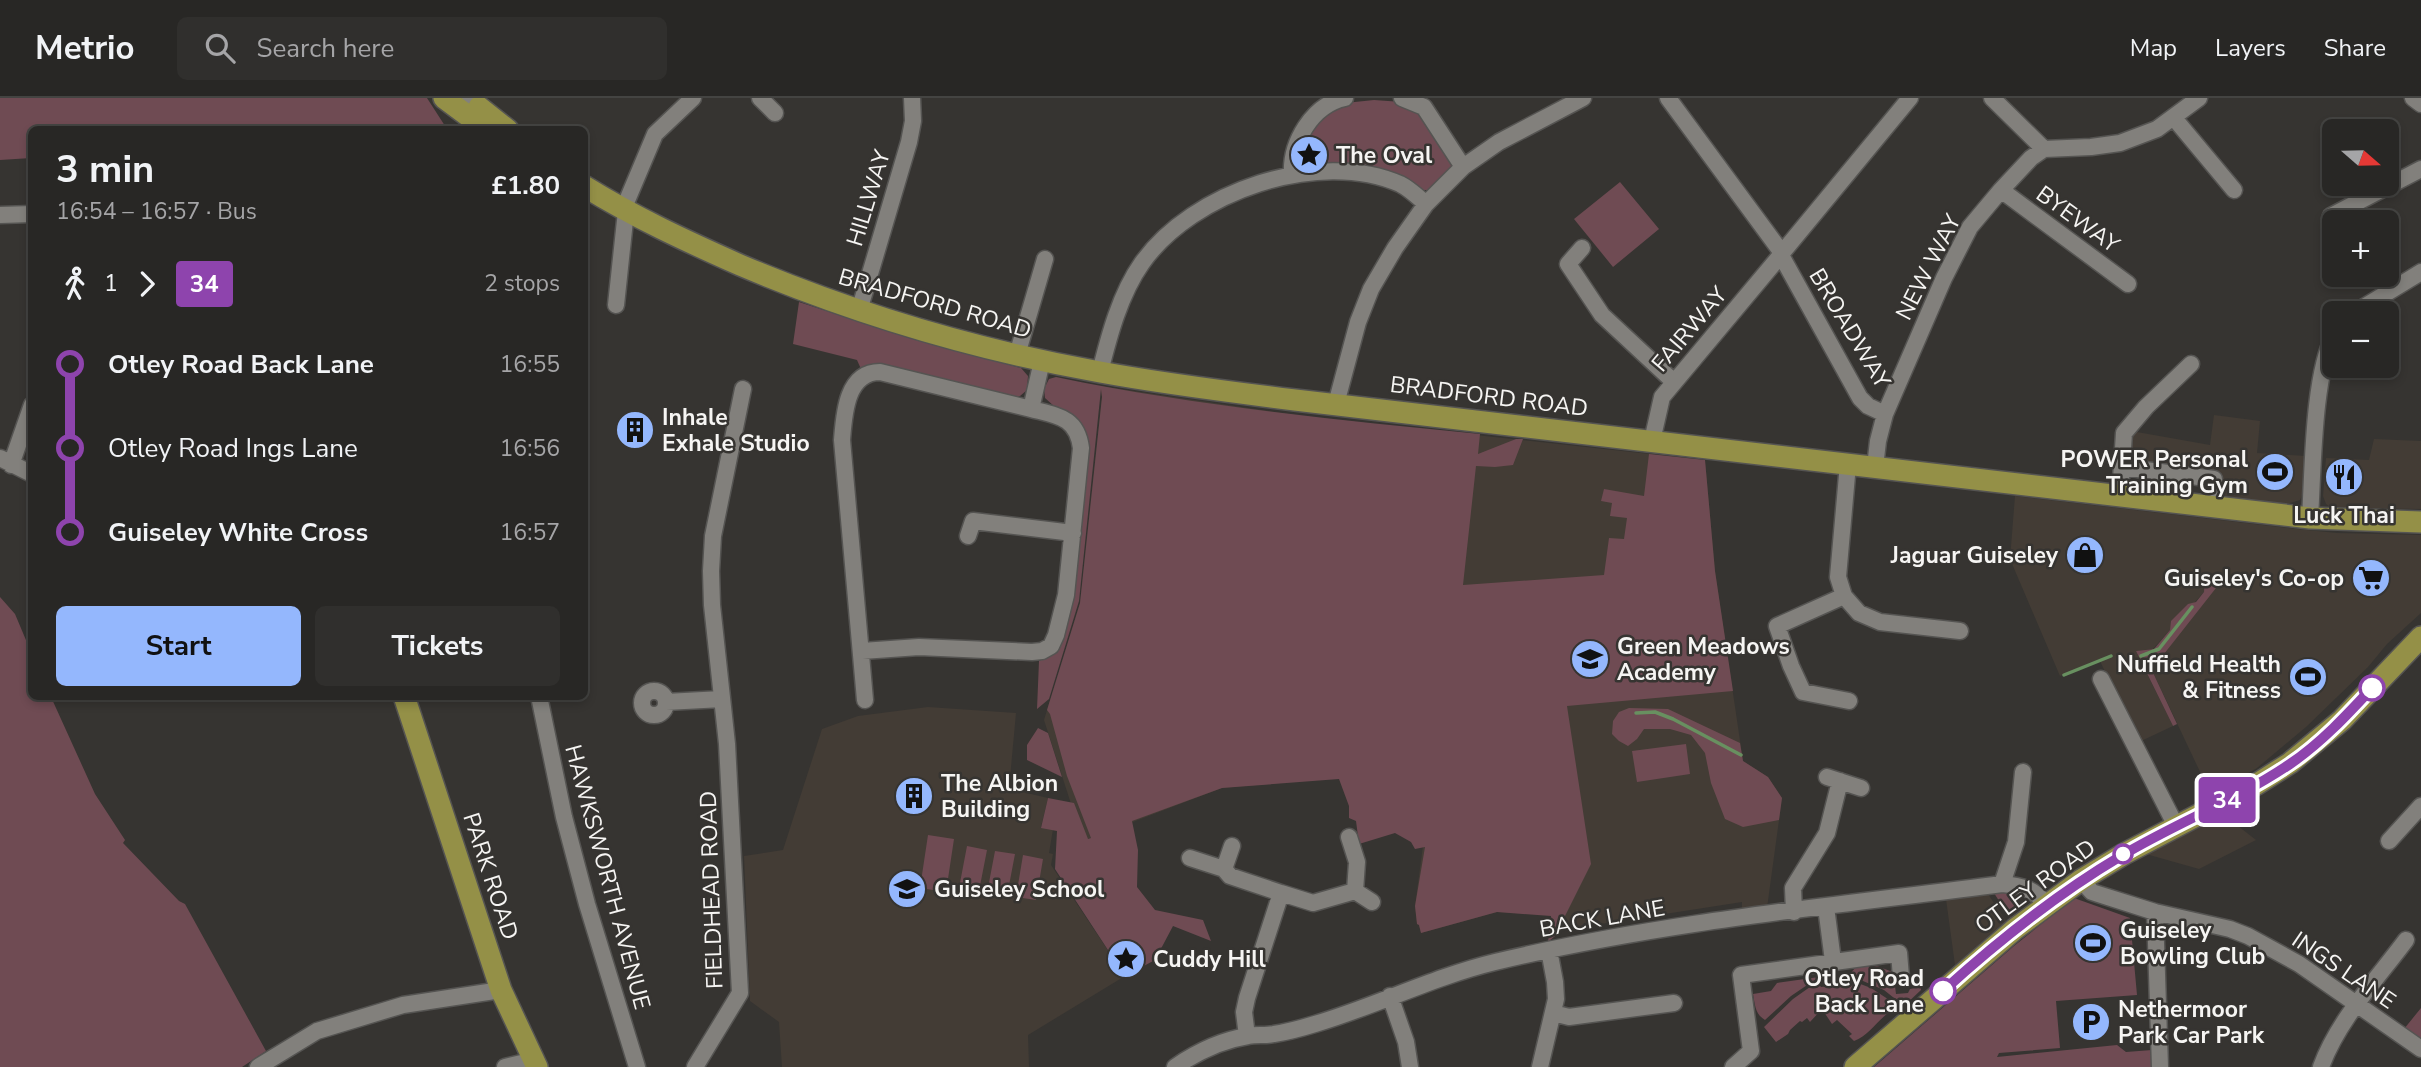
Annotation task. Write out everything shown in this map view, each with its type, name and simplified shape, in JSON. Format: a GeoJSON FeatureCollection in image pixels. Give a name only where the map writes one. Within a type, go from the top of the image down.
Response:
{"type":"FeatureCollection","features":[{"type":"Feature","properties":{"kind":"main road"},"geometry":{"type":"LineString","coordinates":[[444,98],[501,126]]}},
{"type":"Feature","properties":{"kind":"main road"},"geometry":{"type":"LineString","coordinates":[[469,108],[484,126]]}},
{"type":"Feature","properties":{"kind":"main road","name":"BRADFORD ROAD"},"geometry":{"type":"LineString","coordinates":[[588,188],[692,244],[859,311],[1017,355],[1100,372],[1180,386],[2310,518],[2421,522]]}},
{"type":"Feature","properties":{"kind":"main road","name":"OTLEY ROAD"},"geometry":{"type":"LineString","coordinates":[[1856,1067],[2046,904],[2081,880],[2265,779],[2313,746],[2342,720],[2421,637]]}},
{"type":"Feature","properties":{"kind":"main road","name":"PARK ROAD"},"geometry":{"type":"LineString","coordinates":[[405,700],[501,990],[535,1064]]}},
{"type":"Feature","properties":{"kind":"street"},"geometry":{"type":"LineString","coordinates":[[616,305],[624,210],[655,134],[693,98]]}},
{"type":"Feature","properties":{"kind":"street"},"geometry":{"type":"LineString","coordinates":[[761,98],[775,113]]}},
{"type":"Feature","properties":{"kind":"street","name":"HILLWAY"},"geometry":{"type":"LineString","coordinates":[[859,311],[909,142],[913,121],[912,98]]}},
{"type":"Feature","properties":{"kind":"street"},"geometry":{"type":"LineString","coordinates":[[1292,175],[1297,146],[1310,121],[1329,103],[1345,98]]}},
{"type":"Feature","properties":{"kind":"street"},"geometry":{"type":"LineString","coordinates":[[1336,404],[1358,323],[1371,289],[1395,248],[1426,204],[1463,167],[1499,142],[1583,98]]}},
{"type":"Feature","properties":{"kind":"street","name":"BROADWAY"},"geometry":{"type":"LineString","coordinates":[[1668,98],[1781,254],[1860,398],[1885,414]]}},
{"type":"Feature","properties":{"kind":"street","name":"FAIRWAY"},"geometry":{"type":"LineString","coordinates":[[1652,441],[1662,397],[1910,98]]}},
{"type":"Feature","properties":{"kind":"street"},"geometry":{"type":"LineString","coordinates":[[1992,98],[2044,149],[2091,147],[2120,142],[2157,129],[2199,98]]}},
{"type":"Feature","properties":{"kind":"street"},"geometry":{"type":"LineString","coordinates":[[2413,98],[2421,104]]}},
{"type":"Feature","properties":{"kind":"street"},"geometry":{"type":"LineString","coordinates":[[1411,99],[1428,112],[1463,167]]}},
{"type":"Feature","properties":{"kind":"street"},"geometry":{"type":"LineString","coordinates":[[2174,118],[2234,190]]}},
{"type":"Feature","properties":{"kind":"street","name":"NEW WAY"},"geometry":{"type":"LineString","coordinates":[[1875,467],[1885,414],[1960,244],[1970,227],[2001,191],[2031,158],[2044,149]]}},
{"type":"Feature","properties":{"kind":"street"},"geometry":{"type":"LineString","coordinates":[[2342,210],[2421,169]]}},
{"type":"Feature","properties":{"kind":"street"},"geometry":{"type":"LineString","coordinates":[[1100,372],[1128,288],[1141,264],[1180,222],[1224,197],[1266,181],[1292,175],[1339,173],[1385,179],[1408,188],[1426,204]]}},
{"type":"Feature","properties":{"kind":"street","name":"BYEWAY"},"geometry":{"type":"LineString","coordinates":[[2001,191],[2128,284]]}},
{"type":"Feature","properties":{"kind":"street"},"geometry":{"type":"LineString","coordinates":[[0,215],[28,214]]}},
{"type":"Feature","properties":{"kind":"street"},"geometry":{"type":"LineString","coordinates":[[1581,248],[1568,264],[1602,315],[1674,382]]}},
{"type":"Feature","properties":{"kind":"street"},"geometry":{"type":"LineString","coordinates":[[1017,355],[1045,259]]}},
{"type":"Feature","properties":{"kind":"street"},"geometry":{"type":"LineString","coordinates":[[2374,301],[2421,272]]}},
{"type":"Feature","properties":{"kind":"street"},"geometry":{"type":"LineString","coordinates":[[1031,409],[1042,360]]}},
{"type":"Feature","properties":{"kind":"street"},"geometry":{"type":"LineString","coordinates":[[2120,495],[2124,433],[2146,407],[2191,364]]}},
{"type":"Feature","properties":{"kind":"street"},"geometry":{"type":"LineString","coordinates":[[862,651],[919,647],[1042,651],[1051,646],[1066,595],[1081,448],[1079,434],[1071,424],[1059,416],[880,372],[866,374],[854,385],[844,416],[842,440],[865,700]]}},
{"type":"Feature","properties":{"kind":"street"},"geometry":{"type":"LineString","coordinates":[[2310,518],[2317,412],[2322,378]]}},
{"type":"Feature","properties":{"kind":"street","name":"FIELDHEAD ROAD"},"geometry":{"type":"LineString","coordinates":[[695,1067],[740,993],[729,772],[712,605],[713,536],[743,389]]}},
{"type":"Feature","properties":{"kind":"street"},"geometry":{"type":"LineString","coordinates":[[28,413],[5,462],[28,472]]}},
{"type":"Feature","properties":{"kind":"street"},"geometry":{"type":"LineString","coordinates":[[1847,464],[1838,577],[1844,596],[1859,613],[1880,622],[1960,631]]}},
{"type":"Feature","properties":{"kind":"street"},"geometry":{"type":"LineString","coordinates":[[2122,467],[2214,479],[2211,506]]}},
{"type":"Feature","properties":{"kind":"street"},"geometry":{"type":"LineString","coordinates":[[968,536],[973,521],[1073,533]]}},
{"type":"Feature","properties":{"kind":"street"},"geometry":{"type":"LineString","coordinates":[[1844,596],[1777,626],[1803,692],[1849,701]]}},
{"type":"Feature","properties":{"kind":"street"},"geometry":{"type":"LineString","coordinates":[[2101,679],[2176,826]]}},
{"type":"Feature","properties":{"kind":"street"},"geometry":{"type":"LineString","coordinates":[[666,702],[722,699]]}},
{"type":"Feature","properties":{"kind":"street","name":"HAWKSWORTH AVENUE"},"geometry":{"type":"LineString","coordinates":[[540,700],[564,817],[587,904],[637,1067]]}},
{"type":"Feature","properties":{"kind":"street"},"geometry":{"type":"LineString","coordinates":[[2002,884],[2016,842],[2021,772]]}},
{"type":"Feature","properties":{"kind":"street"},"geometry":{"type":"LineString","coordinates":[[1794,912],[1793,888],[1827,833],[1834,779],[1861,788]]}},
{"type":"Feature","properties":{"kind":"street"},"geometry":{"type":"LineString","coordinates":[[2389,841],[2420,810]]}},
{"type":"Feature","properties":{"kind":"street"},"geometry":{"type":"LineString","coordinates":[[1349,837],[1357,862],[1355,891]]}},
{"type":"Feature","properties":{"kind":"street"},"geometry":{"type":"LineString","coordinates":[[1224,869],[1232,846]]}},
{"type":"Feature","properties":{"kind":"street"},"geometry":{"type":"LineString","coordinates":[[1191,858],[1224,869],[1230,876],[1313,902],[1355,891],[1372,902]]}},
{"type":"Feature","properties":{"kind":"street","name":"INGS LANE"},"geometry":{"type":"LineString","coordinates":[[2081,880],[2092,892],[2155,912],[2230,929],[2248,936],[2299,964],[2421,1049]]}},
{"type":"Feature","properties":{"kind":"street","name":"BACK LANE"},"geometry":{"type":"LineString","coordinates":[[1175,1067],[1203,1050],[1247,1036],[1274,1034],[1315,1024],[1484,965],[1549,950],[1826,907],[2002,884],[2026,887],[2038,893],[2046,904]]}},
{"type":"Feature","properties":{"kind":"street"},"geometry":{"type":"LineString","coordinates":[[1247,1036],[1245,1006],[1281,893]]}},
{"type":"Feature","properties":{"kind":"street"},"geometry":{"type":"LineString","coordinates":[[1826,907],[1833,961]]}},
{"type":"Feature","properties":{"kind":"street"},"geometry":{"type":"LineString","coordinates":[[2155,912],[2160,1067]]}},
{"type":"Feature","properties":{"kind":"street"},"geometry":{"type":"LineString","coordinates":[[2321,1067],[2326,1053],[2357,1005],[2406,940]]}},
{"type":"Feature","properties":{"kind":"street"},"geometry":{"type":"LineString","coordinates":[[1540,1067],[1557,991],[1549,950]]}},
{"type":"Feature","properties":{"kind":"street"},"geometry":{"type":"LineString","coordinates":[[1734,1067],[1751,1051],[1741,975],[1899,953],[1902,977]]}},
{"type":"Feature","properties":{"kind":"street"},"geometry":{"type":"LineString","coordinates":[[258,1067],[317,1031],[402,1005],[501,990]]}},
{"type":"Feature","properties":{"kind":"street"},"geometry":{"type":"LineString","coordinates":[[1390,996],[1406,1042],[1410,1067]]}},
{"type":"Feature","properties":{"kind":"street"},"geometry":{"type":"LineString","coordinates":[[1553,1013],[1569,1017],[1674,1003]]}},
{"type":"Feature","properties":{"kind":"street"},"geometry":{"type":"LineString","coordinates":[[505,1067],[535,1064]]}},
{"type":"Feature","properties":{"kind":"shaded area"},"geometry":{"type":"Polygon","coordinates":[[[0,98],[427,98],[445,126],[28,126],[28,158],[0,160],[0,98]]]}},
{"type":"Feature","properties":{"kind":"shaded area","name":"The Oval"},"geometry":{"type":"Polygon","coordinates":[[[1374,100],[1402,102],[1416,107],[1452,164],[1451,171],[1430,190],[1304,167],[1301,163],[1299,156],[1316,121],[1345,103],[1374,100]]]}},
{"type":"Feature","properties":{"kind":"shaded area"},"geometry":{"type":"Polygon","coordinates":[[[1620,182],[1659,229],[1613,267],[1574,219],[1620,182]]]}},
{"type":"Feature","properties":{"kind":"shaded area"},"geometry":{"type":"Polygon","coordinates":[[[799,302],[909,338],[1021,368],[1028,376],[1027,390],[1015,397],[880,365],[861,369],[857,360],[793,344],[799,302]]]}},
{"type":"Feature","properties":{"kind":"shaded area"},"geometry":{"type":"Polygon","coordinates":[[[1056,377],[1214,404],[1480,434],[1478,454],[1516,439],[1523,439],[1513,465],[1476,466],[1463,585],[1604,575],[1609,538],[1624,539],[1627,518],[1610,516],[1612,503],[1601,501],[1604,489],[1644,496],[1649,454],[1705,460],[1715,571],[1733,691],[1567,706],[1591,864],[1565,916],[1562,930],[1548,942],[1551,916],[1497,912],[1421,933],[1415,906],[1425,847],[1415,849],[1411,842],[1395,833],[1359,844],[1356,821],[1349,818],[1349,806],[1339,779],[1222,788],[1132,821],[1138,850],[1137,887],[1155,910],[1203,920],[1211,941],[1173,926],[1155,960],[1125,976],[1055,869],[1057,831],[1041,828],[1048,798],[1074,803],[1088,839],[1091,838],[1067,776],[1047,710],[1080,603],[1102,397],[1101,389],[1079,601],[1049,699],[1037,709],[1039,661],[1057,652],[1063,641],[1060,639],[1087,450],[1055,407],[1045,398],[1044,389],[1049,379],[1056,377]]]}},
{"type":"Feature","properties":{"kind":"shaded area"},"geometry":{"type":"Polygon","coordinates":[[[1100,386],[1302,416],[1705,460],[1715,571],[1743,761],[1768,777],[1782,798],[1767,908],[1742,911],[1742,902],[1562,930],[1565,916],[1497,912],[1421,933],[1415,906],[1433,770],[1222,788],[1083,841],[1044,720],[1080,603],[1102,397],[1100,386]]]}},
{"type":"Feature","properties":{"kind":"shaded area"},"geometry":{"type":"Polygon","coordinates":[[[2214,415],[2260,421],[2257,453],[2306,456],[2300,500],[2287,504],[2218,496],[2200,483],[2134,476],[2120,429],[2210,445],[2214,415]]]}},
{"type":"Feature","properties":{"kind":"shaded area"},"geometry":{"type":"Polygon","coordinates":[[[2374,439],[2421,441],[2421,509],[2348,508],[2326,504],[2323,496],[2326,458],[2369,460],[2374,439]]]}},
{"type":"Feature","properties":{"kind":"shaded area"},"geometry":{"type":"Polygon","coordinates":[[[2015,496],[2337,533],[2421,535],[2421,613],[2306,727],[2257,768],[2211,795],[2149,664],[2164,654],[2199,605],[2204,592],[2153,649],[2136,651],[2173,726],[2139,742],[2099,659],[2060,676],[2010,559],[2015,496]]]}},
{"type":"Feature","properties":{"kind":"shaded area"},"geometry":{"type":"Polygon","coordinates":[[[2205,574],[2215,583],[2216,588],[2164,654],[2149,664],[2177,724],[2173,726],[2136,651],[2154,649],[2170,630],[2171,621],[2188,604],[2196,602],[2204,592],[2205,574]]]}},
{"type":"Feature","properties":{"kind":"shaded area"},"geometry":{"type":"Polygon","coordinates":[[[0,597],[15,614],[28,645],[28,700],[52,700],[95,794],[125,840],[123,843],[185,904],[266,1051],[242,1067],[0,1067],[0,597]]]}},
{"type":"Feature","properties":{"kind":"shaded area","name":"Guiseley School"},"geometry":{"type":"Polygon","coordinates":[[[928,707],[1016,713],[1009,789],[1048,798],[1041,827],[1053,829],[1049,853],[1053,854],[1051,865],[1125,976],[1028,1035],[1029,1067],[782,1067],[779,1022],[750,1001],[744,856],[783,850],[822,729],[858,716],[928,707]]]}},
{"type":"Feature","properties":{"kind":"shaded area"},"geometry":{"type":"Polygon","coordinates":[[[1629,708],[1668,709],[1740,743],[1743,761],[1768,777],[1782,798],[1779,820],[1743,827],[1725,819],[1711,783],[1705,753],[1691,735],[1670,729],[1644,729],[1628,746],[1619,741],[1612,734],[1613,721],[1619,712],[1629,708]]]}},
{"type":"Feature","properties":{"kind":"shaded area"},"geometry":{"type":"Polygon","coordinates":[[[1038,728],[1048,733],[1062,777],[1027,760],[1027,745],[1038,728]]]}},
{"type":"Feature","properties":{"kind":"shaded area"},"geometry":{"type":"Polygon","coordinates":[[[1686,744],[1690,774],[1637,782],[1632,751],[1686,744]]]}},
{"type":"Feature","properties":{"kind":"shaded area"},"geometry":{"type":"Polygon","coordinates":[[[2224,815],[2256,840],[2199,869],[2146,854],[2224,815]]]}},
{"type":"Feature","properties":{"kind":"shaded area"},"geometry":{"type":"Polygon","coordinates":[[[928,835],[954,839],[946,892],[920,888],[928,835]]]}},
{"type":"Feature","properties":{"kind":"shaded area"},"geometry":{"type":"Polygon","coordinates":[[[967,846],[987,850],[979,891],[959,888],[967,846]]]}},
{"type":"Feature","properties":{"kind":"shaded area"},"geometry":{"type":"Polygon","coordinates":[[[995,851],[1015,854],[1007,896],[987,893],[995,851]]]}},
{"type":"Feature","properties":{"kind":"shaded area"},"geometry":{"type":"Polygon","coordinates":[[[1023,855],[1043,859],[1036,900],[1016,897],[1023,855]]]}},
{"type":"Feature","properties":{"kind":"shaded area"},"geometry":{"type":"Polygon","coordinates":[[[1994,893],[2007,893],[2015,897],[2018,906],[2010,918],[1994,893]]]}},
{"type":"Feature","properties":{"kind":"shaded area"},"geometry":{"type":"Polygon","coordinates":[[[1988,894],[2006,921],[1955,965],[1946,899],[1988,894]]]}},
{"type":"Feature","properties":{"kind":"shaded area"},"geometry":{"type":"Polygon","coordinates":[[[2074,898],[2130,918],[2137,995],[2056,1001],[2060,1048],[1999,1053],[1997,1057],[2117,1045],[2126,1052],[2152,1050],[2154,1067],[1874,1067],[2014,946],[2074,898]]]}},
{"type":"Feature","properties":{"kind":"shaded area"},"geometry":{"type":"Polygon","coordinates":[[[1868,966],[1893,970],[1896,994],[1908,993],[1910,989],[1921,987],[1921,990],[1904,1006],[1884,990],[1849,975],[1855,968],[1868,966]]]}},
{"type":"Feature","properties":{"kind":"shaded area"},"geometry":{"type":"Polygon","coordinates":[[[1819,977],[1791,996],[1765,1020],[1757,1012],[1753,994],[1771,991],[1777,983],[1819,977]]]}},
{"type":"Feature","properties":{"kind":"shaded area"},"geometry":{"type":"Polygon","coordinates":[[[1842,977],[1871,988],[1900,1007],[1854,1041],[1849,1036],[1852,1034],[1837,1020],[1832,1024],[1822,1009],[1810,1022],[1807,1018],[1800,1021],[1776,1042],[1764,1027],[1793,999],[1817,982],[1821,987],[1839,985],[1842,977]]]}},
{"type":"Feature","properties":{"kind":"shaded area"},"geometry":{"type":"Polygon","coordinates":[[[2421,1008],[2421,1040],[2404,1029],[2421,1008]]]}},
{"type":"Feature","properties":{"kind":"waterway"},"geometry":{"type":"LineString","coordinates":[[2141,656],[2159,649],[2192,607]]}},
{"type":"Feature","properties":{"kind":"waterway"},"geometry":{"type":"LineString","coordinates":[[2064,675],[2111,656]]}},
{"type":"Feature","properties":{"kind":"waterway"},"geometry":{"type":"LineString","coordinates":[[1636,713],[1655,712],[1673,719],[1741,755]]}},
{"type":"Feature","properties":{"kind":"bus line","name":"34"},"geometry":{"type":"LineString","coordinates":[[1943,991],[2046,904],[2081,880],[2290,764],[2342,720],[2372,688]]}},
{"type":"Feature","properties":{"kind":"place","name":"The Oval"},"geometry":{"type":"Point","coordinates":[1309,155]}},
{"type":"Feature","properties":{"kind":"place","name":"Inhale Exhale Studio"},"geometry":{"type":"Point","coordinates":[635,430]}},
{"type":"Feature","properties":{"kind":"place","name":"POWER Personal Training Gym"},"geometry":{"type":"Point","coordinates":[2275,472]}},
{"type":"Feature","properties":{"kind":"place","name":"Luck Thai"},"geometry":{"type":"Point","coordinates":[2344,477]}},
{"type":"Feature","properties":{"kind":"place","name":"Jaguar Guiseley"},"geometry":{"type":"Point","coordinates":[2085,555]}},
{"type":"Feature","properties":{"kind":"place","name":"Guiseley's Co-op"},"geometry":{"type":"Point","coordinates":[2371,578]}},
{"type":"Feature","properties":{"kind":"place","name":"Green Meadows Academy"},"geometry":{"type":"Point","coordinates":[1590,659]}},
{"type":"Feature","properties":{"kind":"place","name":"Nuffield Health & Fitness"},"geometry":{"type":"Point","coordinates":[2308,677]}},
{"type":"Feature","properties":{"kind":"place","name":"The Albion Building"},"geometry":{"type":"Point","coordinates":[914,796]}},
{"type":"Feature","properties":{"kind":"place","name":"Guiseley School"},"geometry":{"type":"Point","coordinates":[907,889]}},
{"type":"Feature","properties":{"kind":"place","name":"Guiseley Bowling Club"},"geometry":{"type":"Point","coordinates":[2093,943]}},
{"type":"Feature","properties":{"kind":"place","name":"Cuddy Hill"},"geometry":{"type":"Point","coordinates":[1126,959]}},
{"type":"Feature","properties":{"kind":"place","name":"Otley Road Back Lane"},"geometry":{"type":"Point","coordinates":[1943,991]}},
{"type":"Feature","properties":{"kind":"place","name":"Nethermoor Park Car Park"},"geometry":{"type":"Point","coordinates":[2091,1022]}}]}
